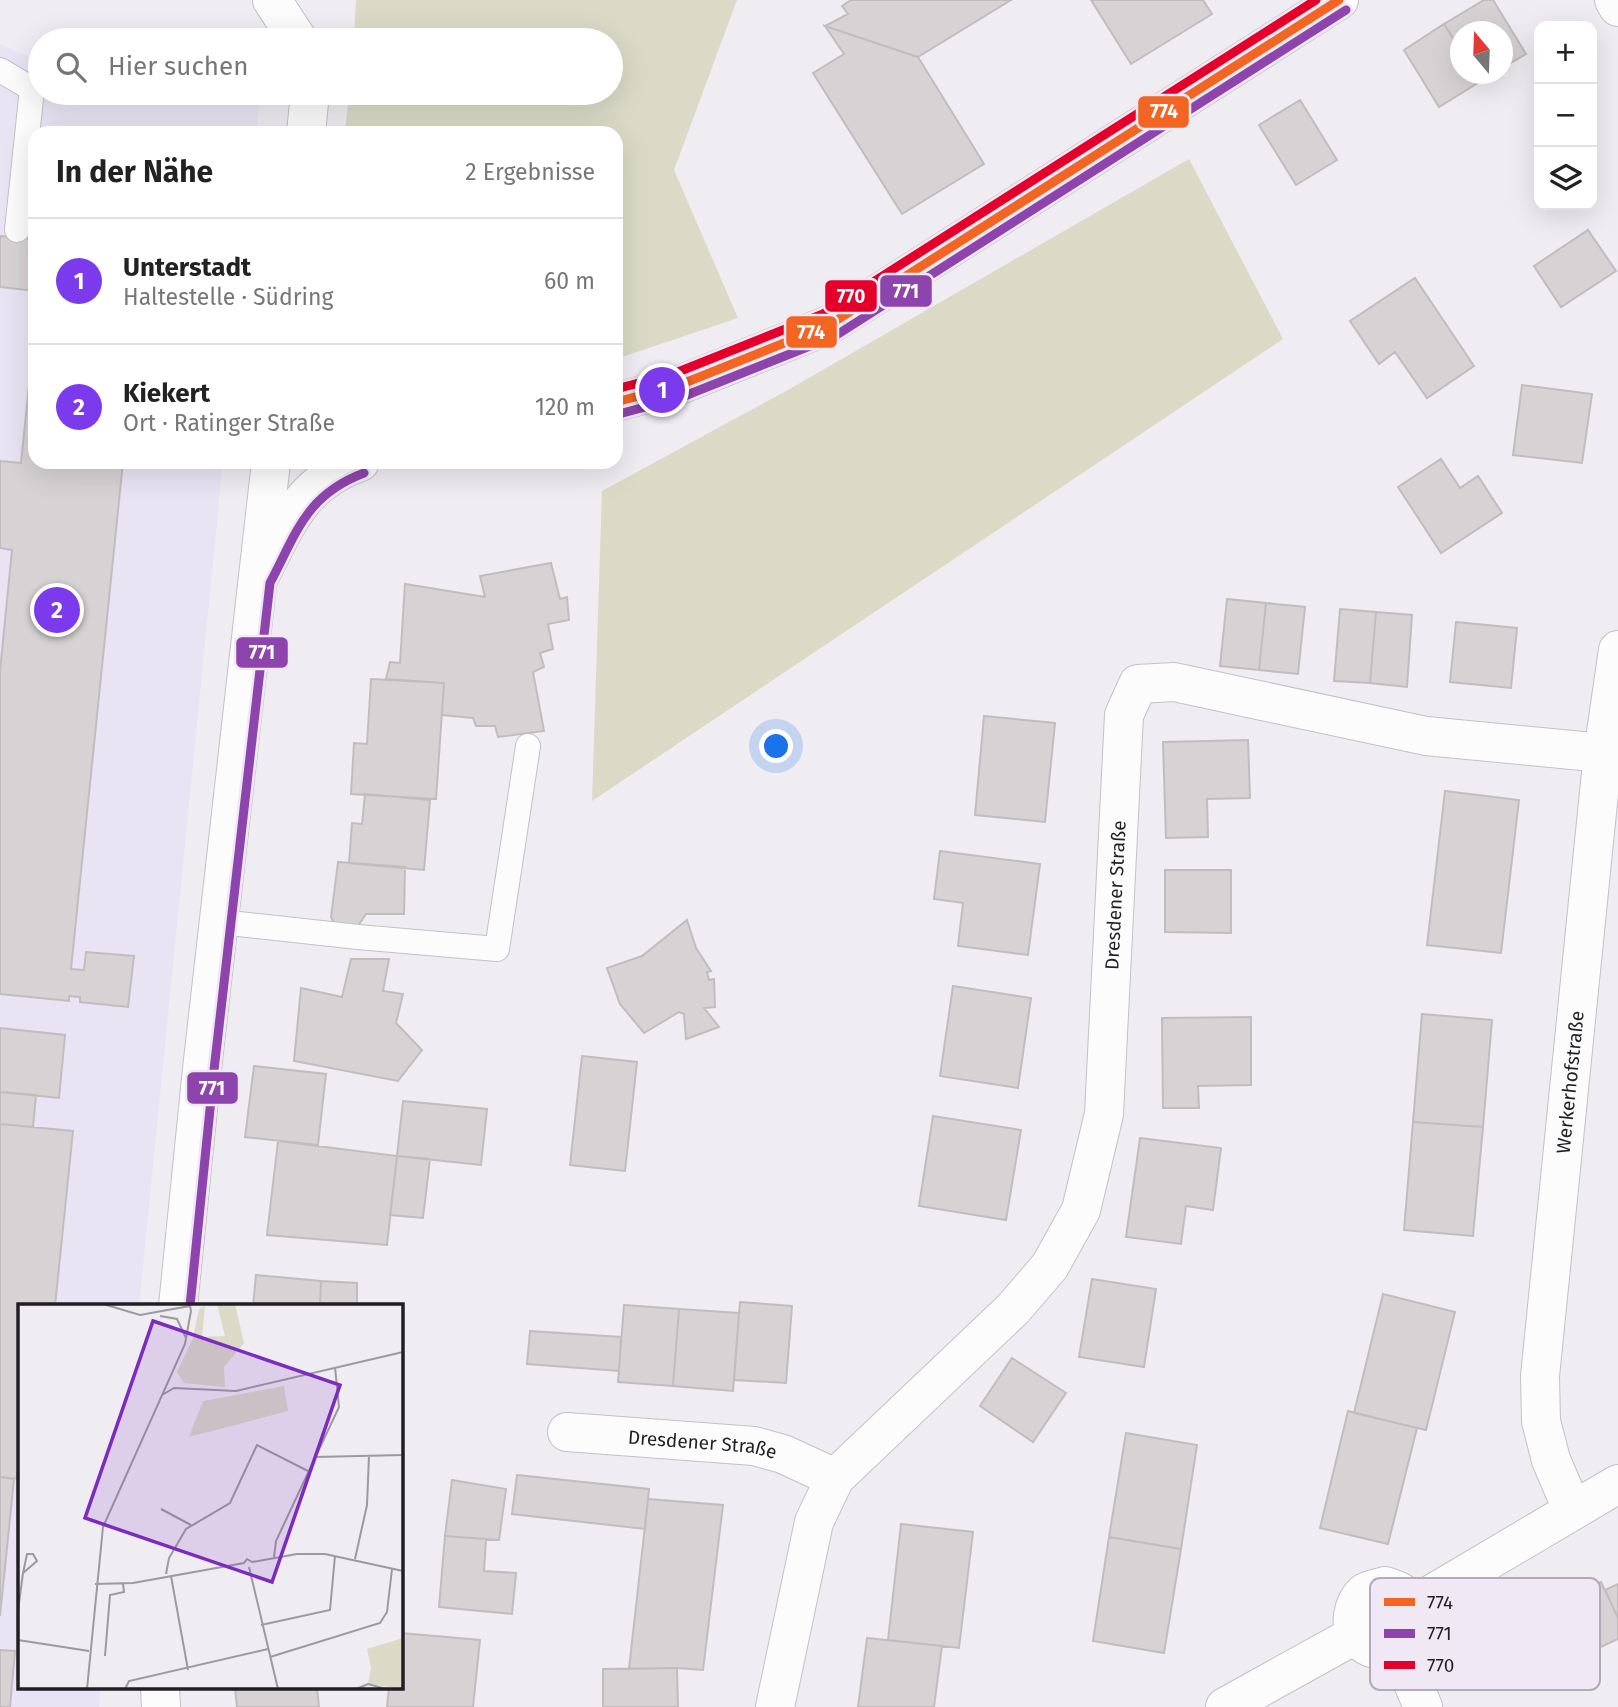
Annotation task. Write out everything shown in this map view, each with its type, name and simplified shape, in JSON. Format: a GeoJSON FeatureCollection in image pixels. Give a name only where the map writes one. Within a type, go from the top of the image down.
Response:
{"type":"FeatureCollection","features":[{"type":"Feature","properties":{"kind":"street"},"geometry":{"type":"LineString","coordinates":[[272,0],[290,28]]}},
{"type":"Feature","properties":{"kind":"street"},"geometry":{"type":"LineString","coordinates":[[304,0],[307,28]]}},
{"type":"Feature","properties":{"kind":"street"},"geometry":{"type":"LineString","coordinates":[[623,400],[677,386],[829,325],[1339,0]]}},
{"type":"Feature","properties":{"kind":"street"},"geometry":{"type":"LineString","coordinates":[[1614,0],[1618,7]]}},
{"type":"Feature","properties":{"kind":"street"},"geometry":{"type":"LineString","coordinates":[[307,126],[309,105]]}},
{"type":"Feature","properties":{"kind":"street"},"geometry":{"type":"LineString","coordinates":[[178,1304],[270,469]]}},
{"type":"Feature","properties":{"kind":"street"},"geometry":{"type":"LineString","coordinates":[[258,579],[299,504],[311,489],[342,469]]}},
{"type":"Feature","properties":{"kind":"street","name":"Werkerhofstraße"},"geometry":{"type":"LineString","coordinates":[[1572,1509],[1551,1460],[1541,1421],[1540,1376],[1603,752],[1618,650]]}},
{"type":"Feature","properties":{"kind":"street","name":"Dresdener Straße"},"geometry":{"type":"LineString","coordinates":[[775,1707],[814,1522],[835,1478],[1013,1309],[1050,1266],[1081,1210],[1104,1114],[1124,715],[1138,684],[1174,682],[1426,736],[1603,752]]}},
{"type":"Feature","properties":{"kind":"street","name":"Dresdener Straße"},"geometry":{"type":"LineString","coordinates":[[566,1432],[754,1446],[783,1454],[835,1478]]}},
{"type":"Feature","properties":{"kind":"street"},"geometry":{"type":"LineString","coordinates":[[1458,1578],[1618,1484]]}},
{"type":"Feature","properties":{"kind":"street"},"geometry":{"type":"LineString","coordinates":[[1370,1590],[1365,1592],[1352,1612],[1356,1635],[1370,1647]]}},
{"type":"Feature","properties":{"kind":"street"},"geometry":{"type":"LineString","coordinates":[[1225,1707],[1356,1635]]}},
{"type":"Feature","properties":{"kind":"street"},"geometry":{"type":"LineString","coordinates":[[1416,1690],[1423,1707]]}},
{"type":"Feature","properties":{"kind":"lane"},"geometry":{"type":"LineString","coordinates":[[0,70],[28,83]]}},
{"type":"Feature","properties":{"kind":"lane"},"geometry":{"type":"LineString","coordinates":[[33,126],[34,105]]}},
{"type":"Feature","properties":{"kind":"lane"},"geometry":{"type":"LineString","coordinates":[[17,230],[28,167]]}},
{"type":"Feature","properties":{"kind":"lane"},"geometry":{"type":"LineString","coordinates":[[219,922],[497,948],[528,746]]}},
{"type":"Feature","properties":{"kind":"shaded area"},"geometry":{"type":"Polygon","coordinates":[[[0,44],[28,56],[28,105],[259,105],[257,126],[28,126],[28,469],[222,469],[139,1304],[18,1304],[18,1690],[101,1690],[99,1707],[0,1707],[0,44]]]}},
{"type":"Feature","properties":{"kind":"green space"},"geometry":{"type":"Polygon","coordinates":[[[356,0],[737,0],[674,170],[738,318],[623,357],[623,126],[346,126],[348,105],[623,105],[623,28],[355,28],[356,0]]]}},
{"type":"Feature","properties":{"kind":"green space"},"geometry":{"type":"Polygon","coordinates":[[[1189,159],[1283,339],[592,801],[602,491],[788,390],[1189,159]]]}},
{"type":"Feature","properties":{"kind":"building"},"geometry":{"type":"Polygon","coordinates":[[[851,0],[1011,0],[918,57],[825,26],[848,14],[842,6],[851,0]]]}},
{"type":"Feature","properties":{"kind":"building"},"geometry":{"type":"Polygon","coordinates":[[[1091,0],[1203,0],[1212,14],[1131,64],[1091,0]]]}},
{"type":"Feature","properties":{"kind":"building"},"geometry":{"type":"Polygon","coordinates":[[[1484,0],[1493,0],[1506,21],[1450,21],[1450,33],[1444,24],[1484,0]]]}},
{"type":"Feature","properties":{"kind":"building"},"geometry":{"type":"Polygon","coordinates":[[[1444,24],[1450,33],[1450,84],[1476,84],[1439,107],[1404,50],[1444,24]]]}},
{"type":"Feature","properties":{"kind":"building"},"geometry":{"type":"Polygon","coordinates":[[[825,26],[918,57],[984,164],[902,214],[813,73],[844,54],[825,26]]]}},
{"type":"Feature","properties":{"kind":"building"},"geometry":{"type":"Polygon","coordinates":[[[1513,33],[1526,54],[1513,62],[1513,33]]]}},
{"type":"Feature","properties":{"kind":"building"},"geometry":{"type":"Polygon","coordinates":[[[1300,100],[1337,160],[1296,185],[1259,125],[1300,100]]]}},
{"type":"Feature","properties":{"kind":"building"},"geometry":{"type":"Polygon","coordinates":[[[1588,230],[1616,271],[1561,307],[1534,266],[1588,230]]]}},
{"type":"Feature","properties":{"kind":"building"},"geometry":{"type":"Polygon","coordinates":[[[0,236],[28,238],[28,290],[0,287],[0,236]]]}},
{"type":"Feature","properties":{"kind":"building"},"geometry":{"type":"Polygon","coordinates":[[[1415,278],[1474,366],[1427,398],[1395,352],[1379,364],[1350,321],[1415,278]]]}},
{"type":"Feature","properties":{"kind":"building"},"geometry":{"type":"Polygon","coordinates":[[[1522,385],[1592,394],[1582,463],[1513,455],[1522,385]]]}},
{"type":"Feature","properties":{"kind":"building"},"geometry":{"type":"Polygon","coordinates":[[[28,395],[28,469],[122,469],[71,969],[84,970],[86,952],[134,956],[128,1007],[80,1002],[80,997],[69,996],[69,1001],[0,994],[0,671],[12,550],[0,548],[0,461],[21,463],[28,395]]]}},
{"type":"Feature","properties":{"kind":"building"},"geometry":{"type":"Polygon","coordinates":[[[1441,459],[1460,488],[1478,476],[1502,513],[1441,553],[1398,487],[1441,459]]]}},
{"type":"Feature","properties":{"kind":"building"},"geometry":{"type":"Polygon","coordinates":[[[551,563],[560,599],[567,597],[569,620],[548,624],[553,649],[540,653],[544,667],[533,672],[544,731],[498,737],[495,726],[476,726],[473,718],[442,715],[444,683],[386,679],[390,662],[400,663],[405,584],[485,597],[480,576],[551,563]]]}},
{"type":"Feature","properties":{"kind":"building"},"geometry":{"type":"Polygon","coordinates":[[[1227,599],[1266,603],[1259,670],[1220,666],[1227,599]]]}},
{"type":"Feature","properties":{"kind":"building"},"geometry":{"type":"Polygon","coordinates":[[[1266,603],[1305,607],[1298,674],[1259,670],[1266,603]]]}},
{"type":"Feature","properties":{"kind":"building"},"geometry":{"type":"Polygon","coordinates":[[[1340,609],[1376,612],[1370,683],[1334,681],[1340,609]]]}},
{"type":"Feature","properties":{"kind":"building"},"geometry":{"type":"Polygon","coordinates":[[[1376,612],[1412,615],[1407,687],[1370,683],[1376,612]]]}},
{"type":"Feature","properties":{"kind":"building"},"geometry":{"type":"Polygon","coordinates":[[[1456,622],[1517,628],[1511,688],[1450,682],[1456,622]]]}},
{"type":"Feature","properties":{"kind":"building"},"geometry":{"type":"Polygon","coordinates":[[[371,679],[444,683],[436,799],[351,794],[354,743],[367,744],[371,679]]]}},
{"type":"Feature","properties":{"kind":"building"},"geometry":{"type":"Polygon","coordinates":[[[984,716],[1055,723],[1045,822],[975,815],[984,716]]]}},
{"type":"Feature","properties":{"kind":"building"},"geometry":{"type":"Polygon","coordinates":[[[1248,740],[1250,798],[1207,799],[1208,837],[1166,838],[1163,742],[1248,740]]]}},
{"type":"Feature","properties":{"kind":"building"},"geometry":{"type":"Polygon","coordinates":[[[1445,791],[1519,800],[1501,953],[1427,945],[1445,791]]]}},
{"type":"Feature","properties":{"kind":"building"},"geometry":{"type":"Polygon","coordinates":[[[365,794],[430,800],[424,870],[349,863],[352,823],[362,824],[365,794]]]}},
{"type":"Feature","properties":{"kind":"building"},"geometry":{"type":"Polygon","coordinates":[[[940,851],[1040,864],[1028,955],[958,946],[963,903],[934,899],[940,851]]]}},
{"type":"Feature","properties":{"kind":"building"},"geometry":{"type":"Polygon","coordinates":[[[338,862],[405,867],[404,914],[366,914],[358,926],[334,923],[331,917],[338,862]]]}},
{"type":"Feature","properties":{"kind":"building"},"geometry":{"type":"Polygon","coordinates":[[[1165,870],[1231,870],[1231,933],[1165,932],[1165,870]]]}},
{"type":"Feature","properties":{"kind":"building"},"geometry":{"type":"Polygon","coordinates":[[[687,920],[696,948],[711,971],[707,972],[709,980],[714,979],[715,1007],[704,1008],[719,1027],[686,1039],[684,1014],[679,1012],[644,1033],[620,1004],[607,968],[642,956],[687,920]]]}},
{"type":"Feature","properties":{"kind":"building"},"geometry":{"type":"Polygon","coordinates":[[[351,959],[389,959],[383,991],[403,994],[396,1023],[422,1050],[398,1081],[294,1061],[301,988],[342,997],[351,959]]]}},
{"type":"Feature","properties":{"kind":"building"},"geometry":{"type":"Polygon","coordinates":[[[953,986],[1031,998],[1018,1088],[940,1076],[953,986]]]}},
{"type":"Feature","properties":{"kind":"building"},"geometry":{"type":"Polygon","coordinates":[[[1422,1014],[1492,1020],[1483,1127],[1413,1122],[1422,1014]]]}},
{"type":"Feature","properties":{"kind":"building"},"geometry":{"type":"Polygon","coordinates":[[[1251,1017],[1251,1085],[1198,1086],[1199,1108],[1163,1108],[1162,1018],[1251,1017]]]}},
{"type":"Feature","properties":{"kind":"building"},"geometry":{"type":"Polygon","coordinates":[[[0,1028],[65,1035],[59,1098],[0,1092],[0,1028]]]}},
{"type":"Feature","properties":{"kind":"building"},"geometry":{"type":"Polygon","coordinates":[[[582,1056],[637,1062],[625,1171],[570,1165],[582,1056]]]}},
{"type":"Feature","properties":{"kind":"building"},"geometry":{"type":"Polygon","coordinates":[[[254,1066],[326,1074],[318,1145],[245,1137],[254,1066]]]}},
{"type":"Feature","properties":{"kind":"building"},"geometry":{"type":"Polygon","coordinates":[[[0,1092],[36,1095],[33,1127],[0,1124],[0,1092]]]}},
{"type":"Feature","properties":{"kind":"building"},"geometry":{"type":"Polygon","coordinates":[[[403,1101],[487,1109],[481,1165],[397,1156],[403,1101]]]}},
{"type":"Feature","properties":{"kind":"building"},"geometry":{"type":"Polygon","coordinates":[[[933,1116],[1021,1130],[1006,1220],[919,1206],[933,1116]]]}},
{"type":"Feature","properties":{"kind":"building"},"geometry":{"type":"Polygon","coordinates":[[[1413,1122],[1483,1127],[1473,1236],[1404,1230],[1413,1122]]]}},
{"type":"Feature","properties":{"kind":"building"},"geometry":{"type":"Polygon","coordinates":[[[0,1124],[73,1131],[55,1304],[18,1304],[18,1479],[0,1477],[0,1124]]]}},
{"type":"Feature","properties":{"kind":"building"},"geometry":{"type":"Polygon","coordinates":[[[1140,1138],[1221,1148],[1213,1210],[1186,1206],[1181,1244],[1126,1237],[1140,1138]]]}},
{"type":"Feature","properties":{"kind":"building"},"geometry":{"type":"Polygon","coordinates":[[[278,1141],[397,1156],[387,1245],[267,1235],[278,1141]]]}},
{"type":"Feature","properties":{"kind":"building"},"geometry":{"type":"Polygon","coordinates":[[[397,1156],[430,1159],[423,1218],[390,1215],[397,1156]]]}},
{"type":"Feature","properties":{"kind":"building"},"geometry":{"type":"Polygon","coordinates":[[[256,1275],[321,1281],[320,1304],[253,1304],[256,1275]]]}},
{"type":"Feature","properties":{"kind":"building"},"geometry":{"type":"Polygon","coordinates":[[[1092,1279],[1156,1289],[1144,1367],[1079,1357],[1092,1279]]]}},
{"type":"Feature","properties":{"kind":"building"},"geometry":{"type":"Polygon","coordinates":[[[321,1281],[357,1283],[357,1304],[320,1304],[321,1281]]]}},
{"type":"Feature","properties":{"kind":"building"},"geometry":{"type":"Polygon","coordinates":[[[1383,1294],[1455,1312],[1426,1430],[1354,1413],[1383,1294]]]}},
{"type":"Feature","properties":{"kind":"building"},"geometry":{"type":"Polygon","coordinates":[[[740,1302],[792,1306],[786,1383],[734,1380],[740,1302]]]}},
{"type":"Feature","properties":{"kind":"building"},"geometry":{"type":"Polygon","coordinates":[[[624,1305],[679,1309],[673,1386],[618,1382],[624,1305]]]}},
{"type":"Feature","properties":{"kind":"building"},"geometry":{"type":"Polygon","coordinates":[[[679,1309],[739,1313],[733,1391],[673,1386],[679,1309]]]}},
{"type":"Feature","properties":{"kind":"building"},"geometry":{"type":"Polygon","coordinates":[[[530,1331],[621,1337],[619,1371],[527,1364],[530,1331]]]}},
{"type":"Feature","properties":{"kind":"building"},"geometry":{"type":"Polygon","coordinates":[[[1012,1358],[1066,1393],[1033,1442],[980,1406],[1012,1358]]]}},
{"type":"Feature","properties":{"kind":"building"},"geometry":{"type":"Polygon","coordinates":[[[1348,1411],[1417,1428],[1388,1544],[1320,1528],[1348,1411]]]}},
{"type":"Feature","properties":{"kind":"building"},"geometry":{"type":"Polygon","coordinates":[[[1126,1433],[1197,1445],[1181,1549],[1109,1537],[1126,1433]]]}},
{"type":"Feature","properties":{"kind":"building"},"geometry":{"type":"Polygon","coordinates":[[[517,1475],[649,1489],[645,1529],[512,1514],[517,1475]]]}},
{"type":"Feature","properties":{"kind":"building"},"geometry":{"type":"Polygon","coordinates":[[[0,1477],[14,1479],[0,1616],[0,1477]]]}},
{"type":"Feature","properties":{"kind":"building"},"geometry":{"type":"Polygon","coordinates":[[[452,1480],[506,1489],[499,1540],[445,1536],[452,1480]]]}},
{"type":"Feature","properties":{"kind":"building"},"geometry":{"type":"Polygon","coordinates":[[[648,1499],[723,1505],[703,1670],[629,1669],[648,1499]]]}},
{"type":"Feature","properties":{"kind":"building"},"geometry":{"type":"Polygon","coordinates":[[[901,1524],[973,1532],[959,1648],[888,1640],[901,1524]]]}},
{"type":"Feature","properties":{"kind":"building"},"geometry":{"type":"Polygon","coordinates":[[[445,1536],[486,1539],[484,1571],[516,1573],[512,1614],[439,1607],[445,1536]]]}},
{"type":"Feature","properties":{"kind":"building"},"geometry":{"type":"Polygon","coordinates":[[[1109,1537],[1181,1549],[1164,1653],[1093,1641],[1109,1537]]]}},
{"type":"Feature","properties":{"kind":"building"},"geometry":{"type":"Polygon","coordinates":[[[1600,1582],[1618,1618],[1618,1639],[1600,1647],[1600,1582]]]}},
{"type":"Feature","properties":{"kind":"building"},"geometry":{"type":"Polygon","coordinates":[[[1618,1584],[1618,1618],[1605,1590],[1618,1584]]]}},
{"type":"Feature","properties":{"kind":"building"},"geometry":{"type":"Polygon","coordinates":[[[402,1633],[480,1640],[473,1707],[387,1707],[389,1690],[402,1690],[402,1633]]]}},
{"type":"Feature","properties":{"kind":"building"},"geometry":{"type":"Polygon","coordinates":[[[867,1638],[942,1646],[934,1707],[858,1707],[867,1638]]]}},
{"type":"Feature","properties":{"kind":"building"},"geometry":{"type":"Polygon","coordinates":[[[0,1650],[15,1651],[10,1707],[0,1707],[0,1650]]]}},
{"type":"Feature","properties":{"kind":"building"},"geometry":{"type":"Polygon","coordinates":[[[677,1668],[678,1707],[603,1707],[603,1669],[677,1668]]]}},
{"type":"Feature","properties":{"kind":"building"},"geometry":{"type":"Polygon","coordinates":[[[235,1690],[317,1690],[319,1707],[237,1707],[235,1690]]]}},
{"type":"Feature","properties":{"kind":"transit line","name":"770"},"geometry":{"type":"LineString","coordinates":[[623,387],[673,374],[823,314],[1316,0]]}},
{"type":"Feature","properties":{"kind":"transit line","name":"774"},"geometry":{"type":"LineString","coordinates":[[623,400],[677,386],[829,325],[1339,0]]}},
{"type":"Feature","properties":{"kind":"transit line","name":"771"},"geometry":{"type":"LineString","coordinates":[[623,413],[682,397],[835,336],[1346,10]]}},
{"type":"Feature","properties":{"kind":"transit line","name":"771"},"geometry":{"type":"LineString","coordinates":[[190,1304],[270,583],[296,532],[316,504],[344,482],[364,473]]}},
{"type":"Feature","properties":{"kind":"place","name":"Unterstadt"},"geometry":{"type":"Point","coordinates":[662,390]}},
{"type":"Feature","properties":{"kind":"place","name":"Kiekert"},"geometry":{"type":"Point","coordinates":[57,610]}}]}
